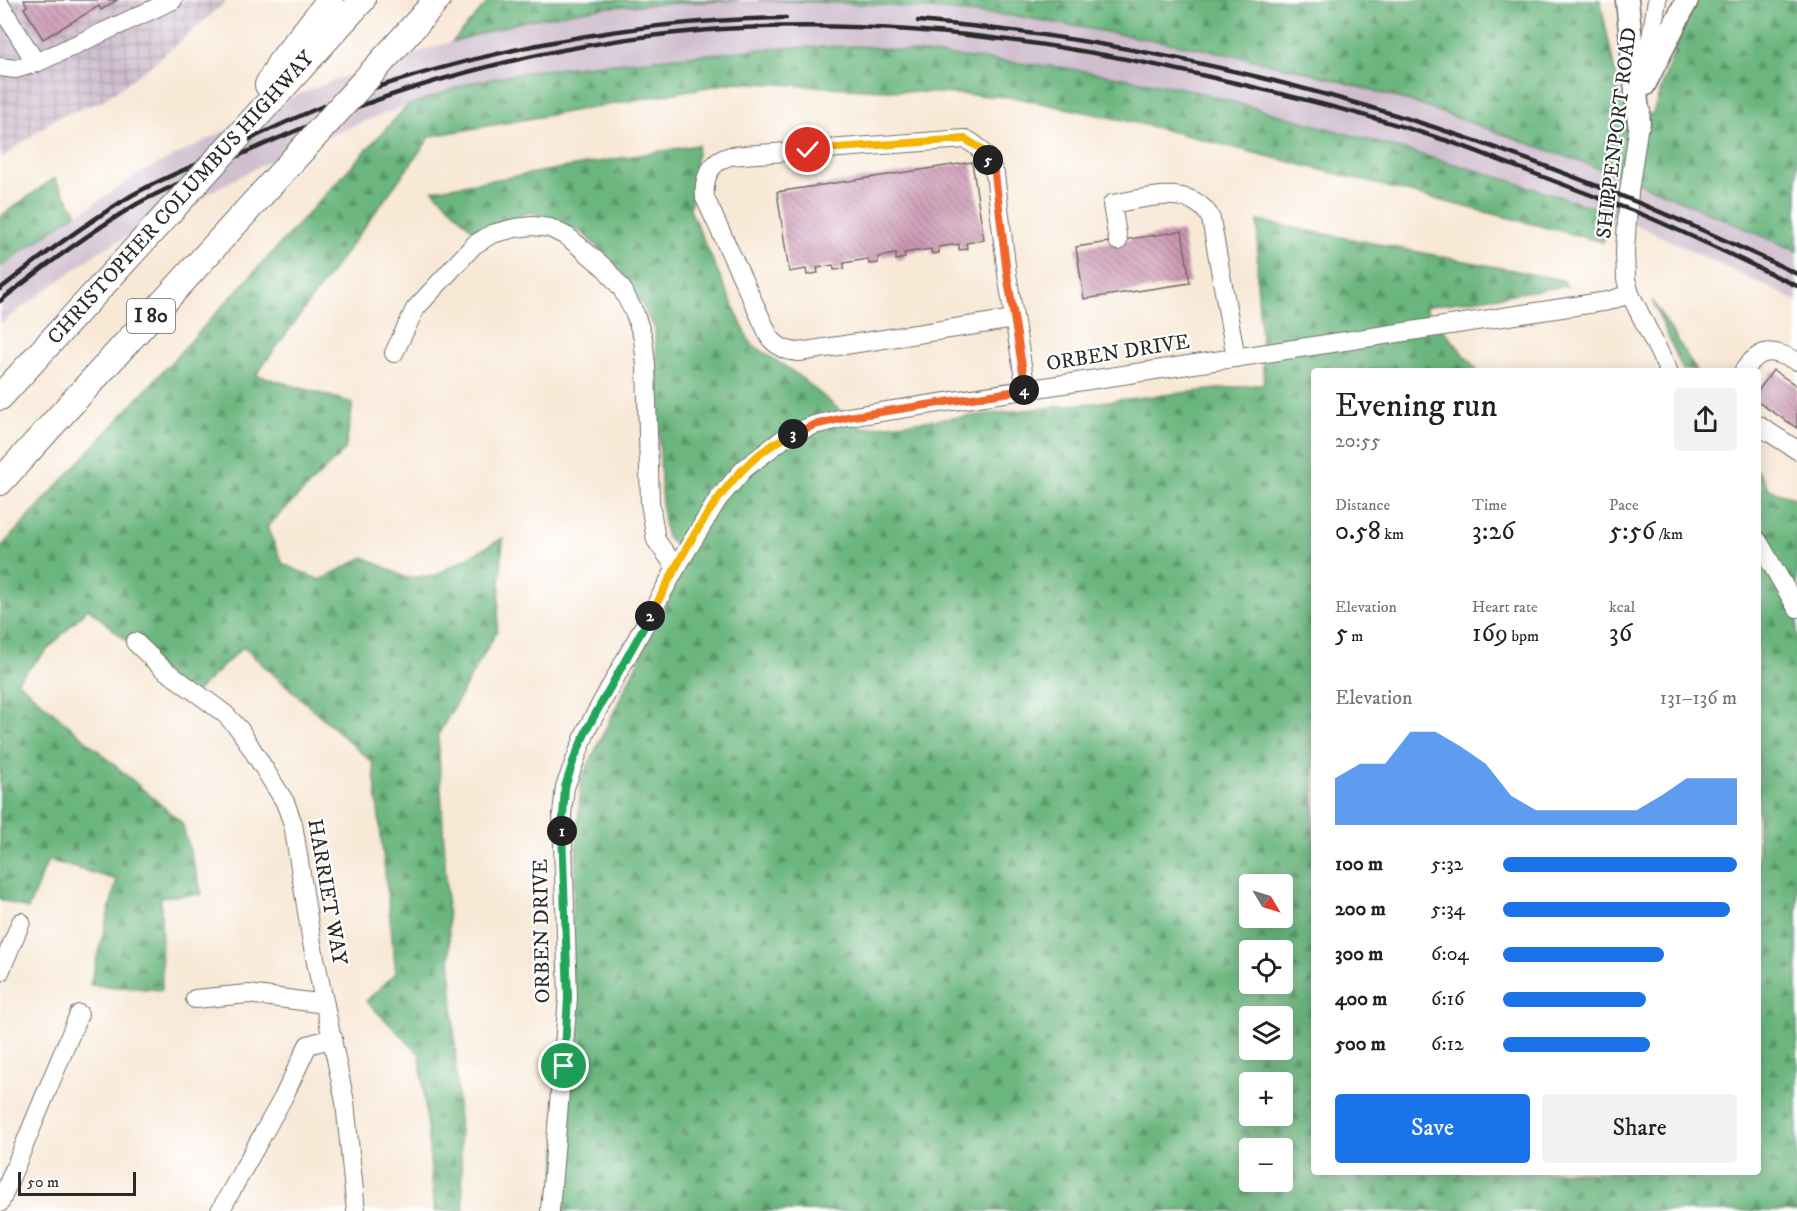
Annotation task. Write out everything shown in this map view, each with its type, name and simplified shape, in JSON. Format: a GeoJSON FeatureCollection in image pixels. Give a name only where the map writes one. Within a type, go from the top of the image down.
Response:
{"type":"FeatureCollection","features":[{"type":"Feature","properties":{"kind":"highway"},"geometry":{"type":"LineString","coordinates":[[236,139],[280,63],[330,0]]}},
{"type":"Feature","properties":{"kind":"highway","name":"CHRISTOPHER COLUMBUS HIGHWAY"},"geometry":{"type":"LineString","coordinates":[[0,397],[362,0]]}},
{"type":"Feature","properties":{"kind":"highway","name":"I 80"},"geometry":{"type":"LineString","coordinates":[[0,482],[437,0]]}},
{"type":"Feature","properties":{"kind":"main road"},"geometry":{"type":"LineString","coordinates":[[1627,0],[1639,123]]}},
{"type":"Feature","properties":{"kind":"main road"},"geometry":{"type":"LineString","coordinates":[[1644,85],[1687,0]]}},
{"type":"Feature","properties":{"kind":"street"},"geometry":{"type":"LineString","coordinates":[[0,68],[16,69],[36,63],[173,0]]}},
{"type":"Feature","properties":{"kind":"street","name":"SHIPPENPORT ROAD"},"geometry":{"type":"LineString","coordinates":[[1657,0],[1629,192],[1625,251],[1626,279],[1630,294],[1667,368]]}},
{"type":"Feature","properties":{"kind":"street"},"geometry":{"type":"LineString","coordinates":[[0,5],[36,63]]}},
{"type":"Feature","properties":{"kind":"street"},"geometry":{"type":"LineString","coordinates":[[1014,319],[799,352],[787,351],[777,346],[770,338],[705,198],[704,188],[708,172],[718,162],[730,156],[965,139],[973,142],[989,161],[995,174],[1026,390]]}},
{"type":"Feature","properties":{"kind":"street"},"geometry":{"type":"LineString","coordinates":[[1118,241],[1112,204],[1164,195],[1191,200],[1203,207],[1211,219],[1236,358]]}},
{"type":"Feature","properties":{"kind":"street"},"geometry":{"type":"LineString","coordinates":[[394,353],[415,309],[474,245],[492,234],[524,227],[550,228],[568,237],[605,268],[622,289],[636,314],[643,338],[646,365],[650,504],[656,540],[676,568]]}},
{"type":"Feature","properties":{"kind":"street","name":"ORBEN DRIVE"},"geometry":{"type":"LineString","coordinates":[[550,1211],[568,997],[562,814],[565,787],[587,729],[676,568],[705,519],[731,482],[759,456],[787,436],[814,425],[848,417],[1608,302],[1630,294]]}},
{"type":"Feature","properties":{"kind":"street"},"geometry":{"type":"LineString","coordinates":[[1746,368],[1753,359],[1768,352],[1775,352],[1797,361]]}},
{"type":"Feature","properties":{"kind":"street"},"geometry":{"type":"LineString","coordinates":[[1761,427],[1797,450]]}},
{"type":"Feature","properties":{"kind":"street"},"geometry":{"type":"LineString","coordinates":[[1761,546],[1797,608]]}},
{"type":"Feature","properties":{"kind":"street","name":"HARRIET WAY"},"geometry":{"type":"LineString","coordinates":[[135,642],[162,668],[225,714],[240,730],[285,802],[293,824],[312,943],[345,1102],[356,1211]]}},
{"type":"Feature","properties":{"kind":"street"},"geometry":{"type":"LineString","coordinates":[[0,972],[21,922]]}},
{"type":"Feature","properties":{"kind":"street"},"geometry":{"type":"LineString","coordinates":[[195,999],[248,994],[325,1004]]}},
{"type":"Feature","properties":{"kind":"street"},"geometry":{"type":"LineString","coordinates":[[0,1203],[79,1014]]}},
{"type":"Feature","properties":{"kind":"street"},"geometry":{"type":"LineString","coordinates":[[220,1211],[283,1098],[308,1045],[333,1038]]}},
{"type":"Feature","properties":{"kind":"shaded area"},"geometry":{"type":"Polygon","coordinates":[[[0,0],[228,0],[152,65],[102,101],[56,118],[0,159],[0,0]]]}},
{"type":"Feature","properties":{"kind":"shaded area"},"geometry":{"type":"Polygon","coordinates":[[[739,0],[866,4],[1016,16],[1209,50],[1311,73],[1412,102],[1638,182],[1797,251],[1797,301],[1601,208],[1479,171],[1187,89],[1066,68],[859,46],[772,48],[666,58],[532,71],[470,83],[372,118],[267,162],[98,252],[0,324],[0,267],[9,260],[140,173],[297,95],[427,49],[524,21],[606,7],[739,0]]]}},
{"type":"Feature","properties":{"kind":"green space"},"geometry":{"type":"Polygon","coordinates":[[[490,0],[739,0],[606,7],[524,21],[452,42],[490,0]]]}},
{"type":"Feature","properties":{"kind":"green space"},"geometry":{"type":"Polygon","coordinates":[[[758,0],[1600,0],[1621,100],[1652,115],[1685,19],[1701,0],[1797,0],[1797,251],[1638,182],[1412,102],[1311,73],[1209,50],[1016,16],[866,4],[758,0]]]}},
{"type":"Feature","properties":{"kind":"green space"},"geometry":{"type":"Polygon","coordinates":[[[859,46],[1066,68],[1187,89],[1479,171],[1612,213],[1603,242],[1142,124],[1012,97],[736,82],[431,136],[256,375],[353,403],[345,450],[267,527],[283,564],[320,580],[364,557],[406,578],[436,575],[503,538],[497,631],[438,735],[464,1211],[435,1211],[420,1054],[366,1001],[396,973],[373,763],[243,647],[192,696],[88,608],[17,681],[182,823],[202,894],[161,897],[162,990],[90,985],[117,880],[48,860],[28,909],[0,899],[0,548],[407,106],[470,83],[532,71],[772,48],[859,46]]]}},
{"type":"Feature","properties":{"kind":"green space"},"geometry":{"type":"Polygon","coordinates":[[[698,145],[690,210],[750,343],[798,375],[861,428],[1264,384],[1257,281],[1258,221],[1563,280],[1567,286],[1424,307],[1475,368],[1311,368],[1311,1175],[1761,1175],[1761,476],[1769,489],[1797,499],[1797,1211],[553,1211],[581,780],[680,575],[677,547],[666,536],[662,507],[655,329],[628,280],[583,233],[531,212],[474,231],[433,190],[698,145]]]}},
{"type":"Feature","properties":{"kind":"green space"},"geometry":{"type":"Polygon","coordinates":[[[54,178],[77,213],[0,267],[0,217],[54,178]]]}},
{"type":"Feature","properties":{"kind":"green space"},"geometry":{"type":"Polygon","coordinates":[[[1652,300],[1695,368],[1682,368],[1652,300]]]}},
{"type":"Feature","properties":{"kind":"building"},"geometry":{"type":"Polygon","coordinates":[[[24,0],[117,0],[101,10],[99,6],[43,39],[24,8],[27,6],[24,0]]]}},
{"type":"Feature","properties":{"kind":"building"},"geometry":{"type":"Polygon","coordinates":[[[972,162],[984,240],[966,243],[967,249],[959,250],[959,244],[939,247],[939,253],[932,254],[931,249],[904,253],[905,258],[896,260],[896,254],[878,257],[878,263],[869,264],[868,259],[844,263],[844,269],[834,270],[833,265],[817,268],[818,273],[807,275],[806,269],[789,272],[777,192],[972,162]]]}},
{"type":"Feature","properties":{"kind":"building"},"geometry":{"type":"Polygon","coordinates":[[[1182,231],[1190,283],[1084,299],[1076,247],[1182,231]]]}},
{"type":"Feature","properties":{"kind":"building"},"geometry":{"type":"Polygon","coordinates":[[[1773,370],[1797,386],[1797,428],[1761,404],[1761,387],[1773,370]]]}},
{"type":"Feature","properties":{"kind":"railway"},"geometry":{"type":"LineString","coordinates":[[0,289],[79,230],[140,191],[292,119],[334,102],[444,67],[557,41],[671,25],[786,18]]}},
{"type":"Feature","properties":{"kind":"railway"},"geometry":{"type":"LineString","coordinates":[[918,21],[1032,34],[1146,52],[1258,77],[1369,107],[1478,142],[1586,182],[1693,226],[1797,274]]}},
{"type":"Feature","properties":{"kind":"railway"},"geometry":{"type":"LineString","coordinates":[[0,301],[81,240],[144,200],[305,127],[406,90],[509,62],[615,41],[722,29],[784,26],[908,30],[1031,43],[1153,65],[1325,105],[1458,144],[1641,214],[1797,286]]}},
{"type":"Feature","properties":{"kind":"route"},"geometry":{"type":"LineString","coordinates":[[564,1066],[568,997],[562,814],[565,787],[587,729],[676,568],[718,499],[731,482],[767,450],[787,436],[814,425],[848,417],[1026,390],[1007,274],[995,174],[980,148],[965,139],[808,150]]}}]}
